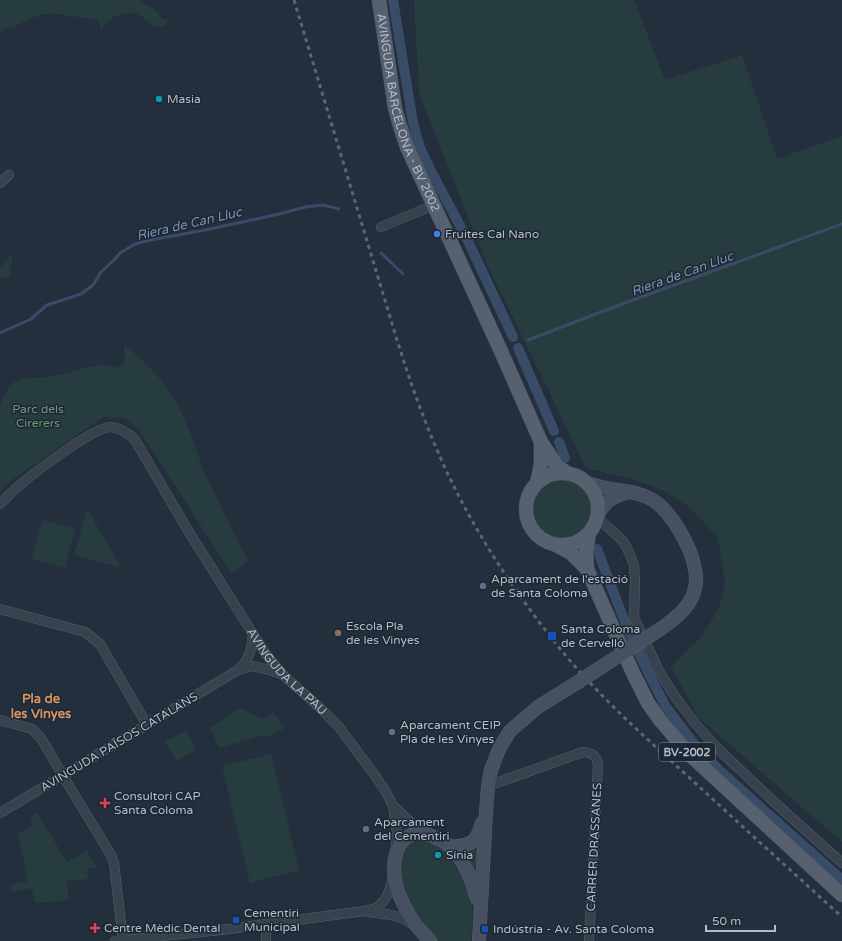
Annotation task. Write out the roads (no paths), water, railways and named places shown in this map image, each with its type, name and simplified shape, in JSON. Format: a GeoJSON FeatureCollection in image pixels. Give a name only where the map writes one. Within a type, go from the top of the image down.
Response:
{"type":"FeatureCollection","features":[{"type":"Feature","properties":{"kind":"main road","name":"AVINGUDA BARCELONA - BV 2002"},"geometry":{"type":"LineString","coordinates":[[379,0],[395,108],[403,137],[541,442]]}},
{"type":"Feature","properties":{"kind":"main road","name":"BV-2002"},"geometry":{"type":"LineString","coordinates":[[541,442],[557,466],[589,484]]}},
{"type":"Feature","properties":{"kind":"main road","name":"BV-2002"},"geometry":{"type":"LineString","coordinates":[[541,442],[537,483],[527,499],[527,517],[530,527],[545,541],[571,553],[587,569]]}},
{"type":"Feature","properties":{"kind":"main road"},"geometry":{"type":"LineString","coordinates":[[537,483],[552,474],[567,473]]}},
{"type":"Feature","properties":{"kind":"main road"},"geometry":{"type":"LineString","coordinates":[[589,484],[597,499],[598,517]]}},
{"type":"Feature","properties":{"kind":"main road","name":"BV-2002"},"geometry":{"type":"LineString","coordinates":[[556,545],[576,543],[582,540],[589,533],[598,517]]}},
{"type":"Feature","properties":{"kind":"main road","name":"BV-2002"},"geometry":{"type":"LineString","coordinates":[[589,533],[586,553],[587,569],[633,673],[648,703],[660,720],[689,754],[842,895]]}},
{"type":"Feature","properties":{"kind":"street"},"geometry":{"type":"LineString","coordinates":[[0,183],[9,175]]}},
{"type":"Feature","properties":{"kind":"street"},"geometry":{"type":"LineString","coordinates":[[381,227],[434,205]]}},
{"type":"Feature","properties":{"kind":"street","name":"AVINGUDA LA PAU"},"geometry":{"type":"LineString","coordinates":[[0,504],[15,489],[35,473],[84,439],[104,428],[111,427],[124,431],[130,435],[135,440],[190,534],[265,653],[283,675],[339,727],[376,777],[393,806],[423,833],[443,841],[462,861],[473,885],[480,910]]}},
{"type":"Feature","properties":{"kind":"street"},"geometry":{"type":"LineString","coordinates":[[479,941],[488,786],[491,770],[499,749],[510,731],[538,707],[662,628],[680,613],[690,601],[695,588],[696,572],[682,536],[675,524],[658,504],[640,494],[589,484]]}},
{"type":"Feature","properties":{"kind":"street"},"geometry":{"type":"LineString","coordinates":[[629,492],[611,499],[604,505],[598,517],[622,540],[634,565],[634,618],[660,673],[676,698],[715,746],[842,863]]}},
{"type":"Feature","properties":{"kind":"street"},"geometry":{"type":"LineString","coordinates":[[0,609],[85,632],[100,644],[147,724]]}},
{"type":"Feature","properties":{"kind":"street","name":"AVINGUDA PAÏSOS CATALANS"},"geometry":{"type":"LineString","coordinates":[[0,813],[238,670],[249,657],[252,648],[253,635]]}},
{"type":"Feature","properties":{"kind":"street","name":"AVINGUDA PAÏSOS CATALANS"},"geometry":{"type":"LineString","coordinates":[[238,670],[252,666],[283,675]]}},
{"type":"Feature","properties":{"kind":"street"},"geometry":{"type":"LineString","coordinates":[[0,720],[34,730],[41,738],[111,855],[114,863],[120,941],[364,911],[376,908],[385,899],[390,890],[394,873]]}},
{"type":"Feature","properties":{"kind":"street","name":"CARRER DRASSANES"},"geometry":{"type":"LineString","coordinates":[[488,786],[583,752],[589,753],[597,759],[598,764],[589,941]]}},
{"type":"Feature","properties":{"kind":"street"},"geometry":{"type":"LineString","coordinates":[[393,806],[397,833],[394,873],[398,891],[403,904],[427,939]]}},
{"type":"Feature","properties":{"kind":"street"},"geometry":{"type":"LineString","coordinates":[[450,847],[464,845],[473,841],[479,832],[486,814]]}},
{"type":"Feature","properties":{"kind":"street"},"geometry":{"type":"LineString","coordinates":[[396,854],[405,838],[414,834],[423,833]]}},
{"type":"Feature","properties":{"kind":"street"},"geometry":{"type":"LineString","coordinates":[[364,911],[396,916],[409,922],[427,939]]}},
{"type":"Feature","properties":{"kind":"street"},"geometry":{"type":"LineString","coordinates":[[266,924],[266,941]]}},
{"type":"Feature","properties":{"kind":"waterway"},"geometry":{"type":"LineString","coordinates":[[393,0],[413,123],[420,148],[468,241],[513,337]]}},
{"type":"Feature","properties":{"kind":"waterway","name":"Riera de Can Lluc"},"geometry":{"type":"LineString","coordinates":[[0,333],[31,319],[47,305],[81,294],[93,285],[101,272],[120,253],[135,244],[279,214],[305,207],[323,205],[339,209]]}},
{"type":"Feature","properties":{"kind":"waterway","name":"Riera de Can Lluc"},"geometry":{"type":"LineString","coordinates":[[528,340],[842,224]]}},
{"type":"Feature","properties":{"kind":"waterway"},"geometry":{"type":"LineString","coordinates":[[381,253],[403,274]]}},
{"type":"Feature","properties":{"kind":"waterway"},"geometry":{"type":"LineString","coordinates":[[518,348],[554,431]]}},
{"type":"Feature","properties":{"kind":"waterway"},"geometry":{"type":"LineString","coordinates":[[559,442],[565,458]]}},
{"type":"Feature","properties":{"kind":"waterway"},"geometry":{"type":"LineString","coordinates":[[597,549],[628,630],[666,707],[695,745],[719,770],[842,880]]}},
{"type":"Feature","properties":{"kind":"railway"},"geometry":{"type":"LineString","coordinates":[[294,0],[411,383],[438,452],[476,528],[491,553],[540,623],[571,662],[616,710],[842,917]]}},
{"type":"Feature","properties":{"kind":"place","name":"Masia"},"geometry":{"type":"Point","coordinates":[159,99]}},
{"type":"Feature","properties":{"kind":"place","name":"Fruites Cal Nano"},"geometry":{"type":"Point","coordinates":[437,234]}},
{"type":"Feature","properties":{"kind":"place","name":"Aparcament de l'estació de Santa Coloma"},"geometry":{"type":"Point","coordinates":[483,586]}},
{"type":"Feature","properties":{"kind":"place","name":"Escola Pla de les Vinyes"},"geometry":{"type":"Point","coordinates":[338,633]}},
{"type":"Feature","properties":{"kind":"place","name":"Santa Coloma de Cervelló"},"geometry":{"type":"Point","coordinates":[552,636]}},
{"type":"Feature","properties":{"kind":"place","name":"Aparcament CEIP Pla de les Vinyes"},"geometry":{"type":"Point","coordinates":[392,732]}},
{"type":"Feature","properties":{"kind":"place","name":"Consultori CAP Santa Coloma"},"geometry":{"type":"Point","coordinates":[105,803]}},
{"type":"Feature","properties":{"kind":"place","name":"Aparcament del Cementiri"},"geometry":{"type":"Point","coordinates":[366,829]}},
{"type":"Feature","properties":{"kind":"place","name":"Sínia"},"geometry":{"type":"Point","coordinates":[438,855]}},
{"type":"Feature","properties":{"kind":"place","name":"Cementiri Municipal"},"geometry":{"type":"Point","coordinates":[236,920]}},
{"type":"Feature","properties":{"kind":"place","name":"Centre Mèdic Dental"},"geometry":{"type":"Point","coordinates":[95,928]}},
{"type":"Feature","properties":{"kind":"place","name":"Indústria - Av. Santa Coloma"},"geometry":{"type":"Point","coordinates":[485,929]}},
{"type":"Feature","properties":{"kind":"district","name":"Pla de les Vinyes"},"geometry":{"type":"Point","coordinates":[41,706]}},
{"type":"Feature","properties":{"kind":"park label","name":"Parc dels Cirerers"},"geometry":{"type":"Point","coordinates":[38,416]}}]}
